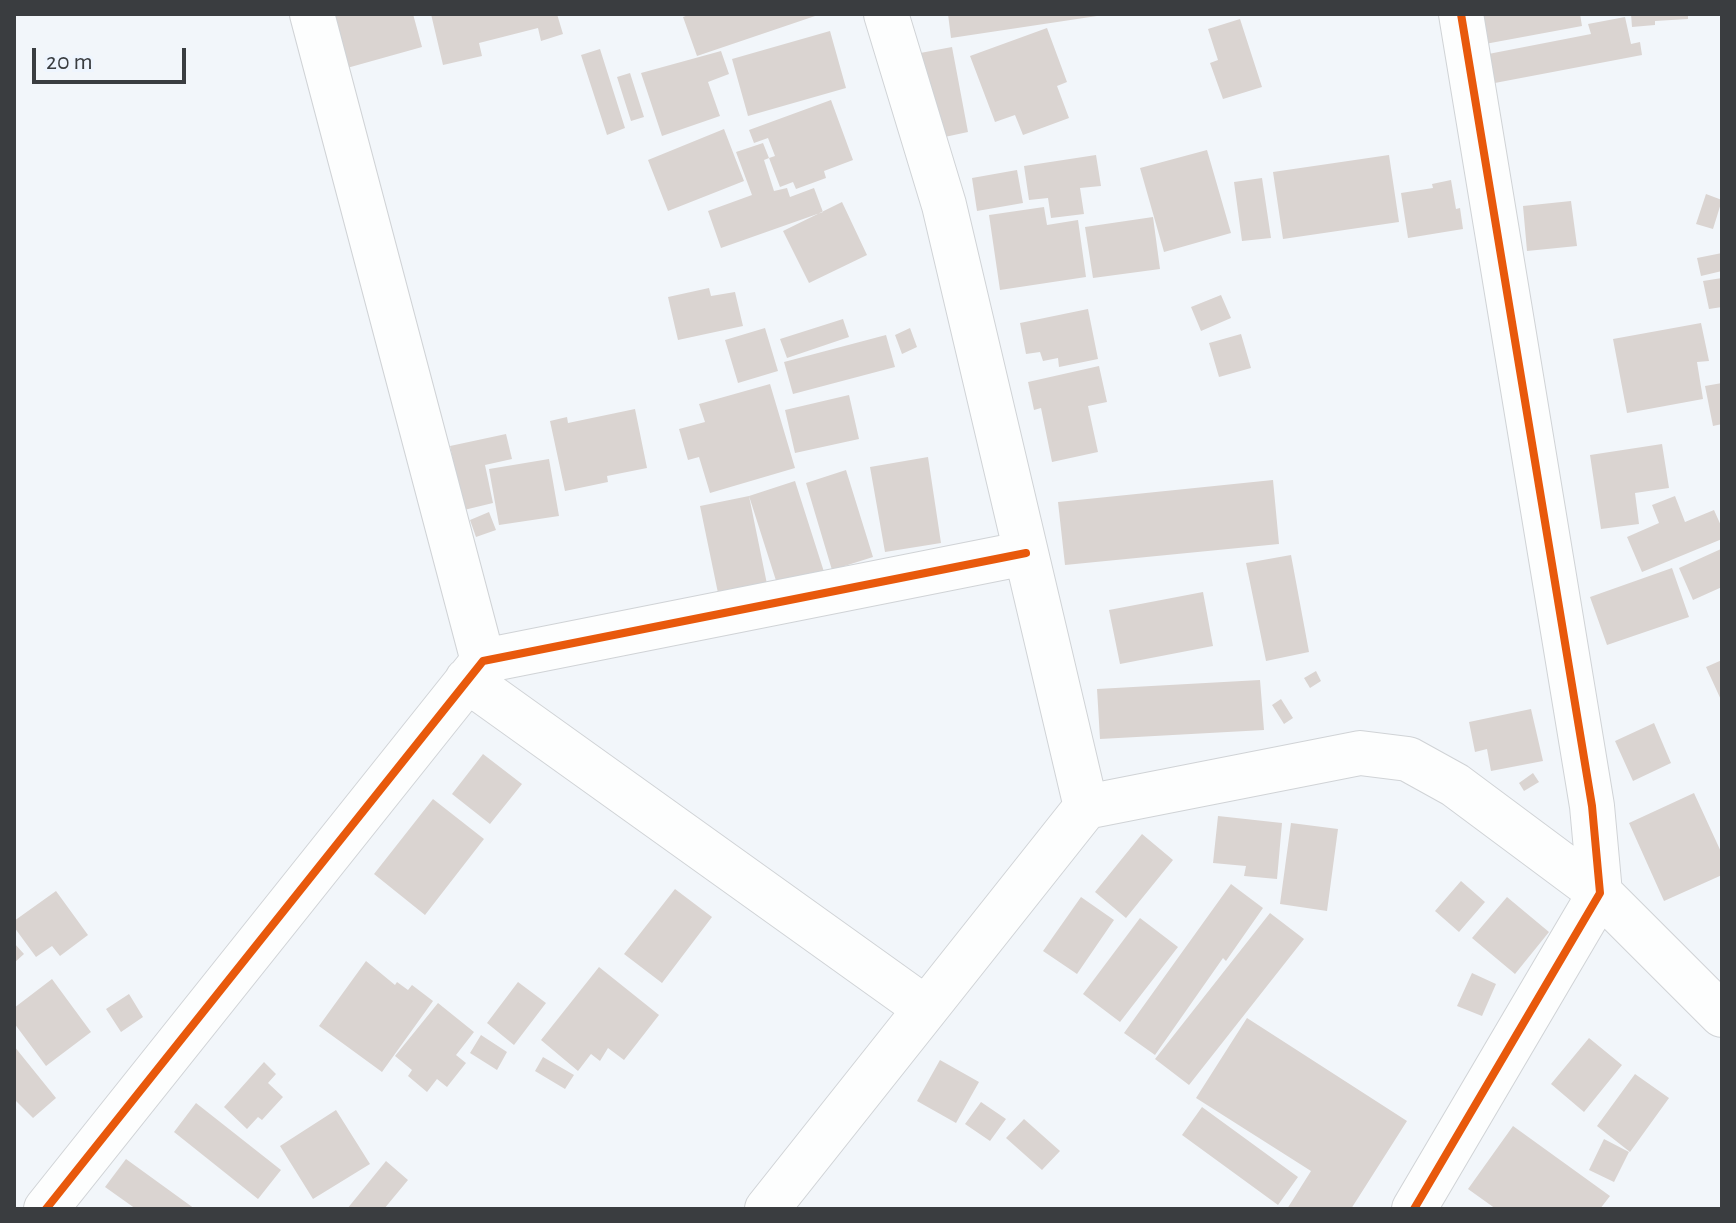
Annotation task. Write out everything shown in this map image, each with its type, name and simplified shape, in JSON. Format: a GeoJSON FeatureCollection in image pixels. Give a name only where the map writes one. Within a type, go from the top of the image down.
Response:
{"type":"FeatureCollection","features":[{"type":"Feature","properties":{"kind":"street"},"geometry":{"type":"LineString","coordinates":[[312,14],[475,671],[925,1008]]}},
{"type":"Feature","properties":{"kind":"street"},"geometry":{"type":"LineString","coordinates":[[886,14],[944,205],[1086,807]]}},
{"type":"Feature","properties":{"kind":"street"},"geometry":{"type":"LineString","coordinates":[[1414,1209],[1600,893],[1592,806],[1461,14]]}},
{"type":"Feature","properties":{"kind":"street"},"geometry":{"type":"LineString","coordinates":[[46,1209],[475,671],[1026,553]]}},
{"type":"Feature","properties":{"kind":"street"},"geometry":{"type":"LineString","coordinates":[[767,1209],[1086,807],[1360,753],[1408,759],[1455,785],[1600,893],[1722,1015]]}},
{"type":"Feature","properties":{"kind":"building"},"geometry":{"type":"Polygon","coordinates":[[[332,14],[413,14],[422,47],[347,68],[332,14]]]}},
{"type":"Feature","properties":{"kind":"building"},"geometry":{"type":"Polygon","coordinates":[[[431,14],[557,14],[563,34],[541,41],[538,28],[479,43],[482,56],[443,65],[431,14]]]}},
{"type":"Feature","properties":{"kind":"building"},"geometry":{"type":"Polygon","coordinates":[[[691,14],[818,15],[697,56],[683,17],[691,14]]]}},
{"type":"Feature","properties":{"kind":"building"},"geometry":{"type":"Polygon","coordinates":[[[948,14],[1097,14],[1097,16],[951,38],[948,14]]]}},
{"type":"Feature","properties":{"kind":"building"},"geometry":{"type":"Polygon","coordinates":[[[1479,14],[1580,14],[1582,26],[1485,44],[1479,14]]]}},
{"type":"Feature","properties":{"kind":"building"},"geometry":{"type":"Polygon","coordinates":[[[1631,14],[1688,14],[1688,19],[1655,21],[1655,25],[1632,27],[1631,14]]]}},
{"type":"Feature","properties":{"kind":"building"},"geometry":{"type":"Polygon","coordinates":[[[1625,17],[1631,44],[1640,42],[1642,55],[1479,86],[1473,57],[1591,34],[1588,24],[1625,17]]]}},
{"type":"Feature","properties":{"kind":"building"},"geometry":{"type":"Polygon","coordinates":[[[1240,19],[1262,87],[1223,99],[1210,63],[1218,60],[1208,29],[1240,19]]]}},
{"type":"Feature","properties":{"kind":"building"},"geometry":{"type":"Polygon","coordinates":[[[1047,28],[1067,82],[1057,86],[1069,118],[1023,135],[1015,115],[995,122],[970,56],[1047,28]]]}},
{"type":"Feature","properties":{"kind":"building"},"geometry":{"type":"Polygon","coordinates":[[[830,31],[846,88],[748,116],[732,59],[830,31]]]}},
{"type":"Feature","properties":{"kind":"building"},"geometry":{"type":"Polygon","coordinates":[[[952,47],[968,132],[940,138],[915,54],[952,47]]]}},
{"type":"Feature","properties":{"kind":"building"},"geometry":{"type":"Polygon","coordinates":[[[600,49],[625,128],[607,135],[581,55],[600,49]]]}},
{"type":"Feature","properties":{"kind":"building"},"geometry":{"type":"Polygon","coordinates":[[[721,51],[729,74],[708,82],[720,116],[662,136],[641,73],[721,51]]]}},
{"type":"Feature","properties":{"kind":"building"},"geometry":{"type":"Polygon","coordinates":[[[630,73],[644,117],[631,121],[617,77],[630,73]]]}},
{"type":"Feature","properties":{"kind":"building"},"geometry":{"type":"Polygon","coordinates":[[[831,100],[853,160],[824,171],[826,178],[796,189],[793,182],[780,187],[769,158],[775,156],[768,138],[754,143],[749,130],[831,100]]]}},
{"type":"Feature","properties":{"kind":"building"},"geometry":{"type":"Polygon","coordinates":[[[724,129],[744,181],[668,211],[648,160],[724,129]]]}},
{"type":"Feature","properties":{"kind":"building"},"geometry":{"type":"Polygon","coordinates":[[[763,143],[769,158],[764,160],[774,191],[787,188],[790,197],[814,188],[823,212],[721,248],[708,211],[752,195],[736,152],[763,143]]]}},
{"type":"Feature","properties":{"kind":"building"},"geometry":{"type":"Polygon","coordinates":[[[1207,150],[1231,233],[1164,252],[1140,168],[1207,150]]]}},
{"type":"Feature","properties":{"kind":"building"},"geometry":{"type":"Polygon","coordinates":[[[1096,155],[1101,186],[1080,188],[1084,214],[1051,218],[1048,198],[1029,200],[1024,166],[1096,155]]]}},
{"type":"Feature","properties":{"kind":"building"},"geometry":{"type":"Polygon","coordinates":[[[1389,155],[1399,222],[1283,239],[1273,172],[1389,155]]]}},
{"type":"Feature","properties":{"kind":"building"},"geometry":{"type":"Polygon","coordinates":[[[1017,170],[1023,203],[977,211],[972,178],[1017,170]]]}},
{"type":"Feature","properties":{"kind":"building"},"geometry":{"type":"Polygon","coordinates":[[[1262,178],[1271,238],[1242,241],[1234,182],[1262,178]]]}},
{"type":"Feature","properties":{"kind":"building"},"geometry":{"type":"Polygon","coordinates":[[[1451,180],[1463,229],[1408,238],[1401,193],[1433,188],[1432,184],[1451,180]]]}},
{"type":"Feature","properties":{"kind":"building"},"geometry":{"type":"Polygon","coordinates":[[[1706,194],[1722,200],[1713,229],[1696,224],[1706,194]]]}},
{"type":"Feature","properties":{"kind":"building"},"geometry":{"type":"Polygon","coordinates":[[[1571,201],[1577,246],[1527,251],[1523,206],[1571,201]]]}},
{"type":"Feature","properties":{"kind":"building"},"geometry":{"type":"Polygon","coordinates":[[[842,202],[867,255],[809,283],[783,231],[842,202]]]}},
{"type":"Feature","properties":{"kind":"building"},"geometry":{"type":"Polygon","coordinates":[[[1044,207],[1047,225],[1078,220],[1086,277],[1000,290],[989,215],[1044,207]]]}},
{"type":"Feature","properties":{"kind":"building"},"geometry":{"type":"Polygon","coordinates":[[[1153,217],[1160,269],[1093,278],[1085,227],[1153,217]]]}},
{"type":"Feature","properties":{"kind":"building"},"geometry":{"type":"Polygon","coordinates":[[[1722,253],[1722,271],[1701,276],[1697,258],[1722,253]]]}},
{"type":"Feature","properties":{"kind":"building"},"geometry":{"type":"Polygon","coordinates":[[[1722,278],[1722,307],[1709,309],[1703,281],[1722,278]]]}},
{"type":"Feature","properties":{"kind":"building"},"geometry":{"type":"Polygon","coordinates":[[[709,288],[711,296],[735,292],[743,326],[678,340],[668,297],[709,288]]]}},
{"type":"Feature","properties":{"kind":"building"},"geometry":{"type":"Polygon","coordinates":[[[1221,295],[1231,318],[1201,331],[1191,307],[1221,295]]]}},
{"type":"Feature","properties":{"kind":"building"},"geometry":{"type":"Polygon","coordinates":[[[1088,309],[1098,359],[1059,367],[1058,358],[1043,361],[1040,352],[1026,354],[1020,323],[1088,309]]]}},
{"type":"Feature","properties":{"kind":"building"},"geometry":{"type":"Polygon","coordinates":[[[843,319],[849,337],[787,358],[780,339],[843,319]]]}},
{"type":"Feature","properties":{"kind":"building"},"geometry":{"type":"Polygon","coordinates":[[[1701,323],[1709,361],[1697,362],[1703,399],[1627,413],[1613,339],[1701,323]]]}},
{"type":"Feature","properties":{"kind":"building"},"geometry":{"type":"Polygon","coordinates":[[[765,328],[778,371],[738,383],[725,340],[765,328]]]}},
{"type":"Feature","properties":{"kind":"building"},"geometry":{"type":"Polygon","coordinates":[[[910,328],[917,347],[902,354],[895,335],[910,328]]]}},
{"type":"Feature","properties":{"kind":"building"},"geometry":{"type":"Polygon","coordinates":[[[1241,334],[1251,368],[1219,377],[1209,343],[1241,334]]]}},
{"type":"Feature","properties":{"kind":"building"},"geometry":{"type":"Polygon","coordinates":[[[886,335],[895,367],[793,394],[784,362],[886,335]]]}},
{"type":"Feature","properties":{"kind":"building"},"geometry":{"type":"Polygon","coordinates":[[[1099,366],[1107,402],[1088,406],[1098,452],[1052,462],[1041,408],[1034,410],[1028,382],[1099,366]]]}},
{"type":"Feature","properties":{"kind":"building"},"geometry":{"type":"Polygon","coordinates":[[[1722,383],[1722,424],[1713,426],[1705,386],[1722,383]]]}},
{"type":"Feature","properties":{"kind":"building"},"geometry":{"type":"Polygon","coordinates":[[[770,384],[795,468],[710,493],[699,457],[688,460],[679,429],[705,422],[699,404],[770,384]]]}},
{"type":"Feature","properties":{"kind":"building"},"geometry":{"type":"Polygon","coordinates":[[[849,395],[859,439],[795,453],[785,410],[849,395]]]}},
{"type":"Feature","properties":{"kind":"building"},"geometry":{"type":"Polygon","coordinates":[[[635,409],[647,468],[607,476],[608,482],[565,491],[550,421],[567,417],[568,423],[635,409]]]}},
{"type":"Feature","properties":{"kind":"building"},"geometry":{"type":"Polygon","coordinates":[[[506,434],[512,459],[485,465],[493,503],[464,510],[450,446],[506,434]]]}},
{"type":"Feature","properties":{"kind":"building"},"geometry":{"type":"Polygon","coordinates":[[[1662,444],[1669,488],[1635,493],[1639,524],[1601,529],[1590,455],[1662,444]]]}},
{"type":"Feature","properties":{"kind":"building"},"geometry":{"type":"Polygon","coordinates":[[[928,457],[941,543],[885,552],[870,467],[928,457]]]}},
{"type":"Feature","properties":{"kind":"building"},"geometry":{"type":"Polygon","coordinates":[[[549,459],[559,516],[499,525],[489,469],[549,459]]]}},
{"type":"Feature","properties":{"kind":"building"},"geometry":{"type":"Polygon","coordinates":[[[846,470],[873,557],[832,570],[806,483],[846,470]]]}},
{"type":"Feature","properties":{"kind":"building"},"geometry":{"type":"Polygon","coordinates":[[[1273,480],[1279,544],[1065,565],[1058,502],[1273,480]]]}},
{"type":"Feature","properties":{"kind":"building"},"geometry":{"type":"Polygon","coordinates":[[[795,481],[825,575],[779,590],[749,496],[795,481]]]}},
{"type":"Feature","properties":{"kind":"building"},"geometry":{"type":"Polygon","coordinates":[[[749,496],[767,584],[718,593],[700,506],[749,496]]]}},
{"type":"Feature","properties":{"kind":"building"},"geometry":{"type":"Polygon","coordinates":[[[1675,496],[1685,522],[1714,510],[1722,528],[1722,539],[1642,572],[1627,537],[1659,523],[1652,505],[1675,496]]]}},
{"type":"Feature","properties":{"kind":"building"},"geometry":{"type":"Polygon","coordinates":[[[489,512],[496,530],[476,537],[470,520],[489,512]]]}},
{"type":"Feature","properties":{"kind":"building"},"geometry":{"type":"Polygon","coordinates":[[[1721,549],[1722,587],[1693,600],[1679,568],[1721,549]]]}},
{"type":"Feature","properties":{"kind":"building"},"geometry":{"type":"Polygon","coordinates":[[[1291,555],[1309,652],[1266,661],[1246,563],[1291,555]]]}},
{"type":"Feature","properties":{"kind":"building"},"geometry":{"type":"Polygon","coordinates":[[[1672,568],[1689,617],[1607,645],[1590,597],[1672,568]]]}},
{"type":"Feature","properties":{"kind":"building"},"geometry":{"type":"Polygon","coordinates":[[[1203,592],[1213,646],[1120,664],[1109,610],[1203,592]]]}},
{"type":"Feature","properties":{"kind":"building"},"geometry":{"type":"Polygon","coordinates":[[[1722,660],[1722,702],[1706,667],[1722,660]]]}},
{"type":"Feature","properties":{"kind":"building"},"geometry":{"type":"Polygon","coordinates":[[[1316,671],[1321,681],[1310,688],[1304,678],[1316,671]]]}},
{"type":"Feature","properties":{"kind":"building"},"geometry":{"type":"Polygon","coordinates":[[[1260,680],[1264,730],[1100,739],[1097,689],[1260,680]]]}},
{"type":"Feature","properties":{"kind":"building"},"geometry":{"type":"Polygon","coordinates":[[[1281,699],[1293,718],[1284,724],[1272,705],[1281,699]]]}},
{"type":"Feature","properties":{"kind":"building"},"geometry":{"type":"Polygon","coordinates":[[[1531,709],[1543,761],[1491,771],[1487,749],[1475,752],[1469,722],[1531,709]]]}},
{"type":"Feature","properties":{"kind":"building"},"geometry":{"type":"Polygon","coordinates":[[[1654,723],[1671,763],[1633,781],[1615,741],[1654,723]]]}},
{"type":"Feature","properties":{"kind":"building"},"geometry":{"type":"Polygon","coordinates":[[[483,754],[522,784],[490,824],[452,794],[483,754]]]}},
{"type":"Feature","properties":{"kind":"building"},"geometry":{"type":"Polygon","coordinates":[[[1533,773],[1539,782],[1524,791],[1519,783],[1533,773]]]}},
{"type":"Feature","properties":{"kind":"building"},"geometry":{"type":"Polygon","coordinates":[[[1694,793],[1722,854],[1722,875],[1664,901],[1629,823],[1694,793]]]}},
{"type":"Feature","properties":{"kind":"building"},"geometry":{"type":"Polygon","coordinates":[[[433,799],[484,839],[425,915],[374,874],[433,799]]]}},
{"type":"Feature","properties":{"kind":"building"},"geometry":{"type":"Polygon","coordinates":[[[1218,816],[1282,823],[1277,879],[1244,876],[1246,866],[1213,863],[1218,816]]]}},
{"type":"Feature","properties":{"kind":"building"},"geometry":{"type":"Polygon","coordinates":[[[1291,823],[1338,829],[1327,911],[1280,904],[1291,823]]]}},
{"type":"Feature","properties":{"kind":"building"},"geometry":{"type":"Polygon","coordinates":[[[1142,834],[1173,860],[1126,918],[1095,892],[1142,834]]]}},
{"type":"Feature","properties":{"kind":"building"},"geometry":{"type":"Polygon","coordinates":[[[1461,881],[1485,902],[1459,932],[1435,911],[1461,881]]]}},
{"type":"Feature","properties":{"kind":"building"},"geometry":{"type":"Polygon","coordinates":[[[1231,884],[1263,908],[1226,961],[1223,958],[1155,1055],[1124,1033],[1231,884]]]}},
{"type":"Feature","properties":{"kind":"building"},"geometry":{"type":"Polygon","coordinates":[[[675,889],[712,917],[662,983],[624,954],[675,889]]]}},
{"type":"Feature","properties":{"kind":"building"},"geometry":{"type":"Polygon","coordinates":[[[56,891],[88,935],[60,956],[52,946],[36,957],[14,927],[14,921],[56,891]]]}},
{"type":"Feature","properties":{"kind":"building"},"geometry":{"type":"Polygon","coordinates":[[[1081,897],[1114,920],[1077,974],[1043,951],[1081,897]]]}},
{"type":"Feature","properties":{"kind":"building"},"geometry":{"type":"Polygon","coordinates":[[[1507,897],[1549,932],[1515,974],[1472,938],[1507,897]]]}},
{"type":"Feature","properties":{"kind":"building"},"geometry":{"type":"Polygon","coordinates":[[[1270,913],[1304,939],[1189,1085],[1155,1059],[1270,913]]]}},
{"type":"Feature","properties":{"kind":"building"},"geometry":{"type":"Polygon","coordinates":[[[1140,918],[1178,947],[1120,1022],[1083,994],[1140,918]]]}},
{"type":"Feature","properties":{"kind":"building"},"geometry":{"type":"Polygon","coordinates":[[[14,943],[24,954],[14,963],[14,943]]]}},
{"type":"Feature","properties":{"kind":"building"},"geometry":{"type":"Polygon","coordinates":[[[366,961],[395,985],[397,982],[408,990],[412,985],[433,1001],[382,1072],[319,1026],[366,961]]]}},
{"type":"Feature","properties":{"kind":"building"},"geometry":{"type":"Polygon","coordinates":[[[599,967],[659,1015],[624,1060],[608,1048],[600,1061],[591,1054],[578,1071],[541,1040],[599,967]]]}},
{"type":"Feature","properties":{"kind":"building"},"geometry":{"type":"Polygon","coordinates":[[[1472,973],[1496,984],[1482,1016],[1457,1006],[1472,973]]]}},
{"type":"Feature","properties":{"kind":"building"},"geometry":{"type":"Polygon","coordinates":[[[52,979],[91,1032],[46,1066],[14,1023],[14,1008],[52,979]]]}},
{"type":"Feature","properties":{"kind":"building"},"geometry":{"type":"Polygon","coordinates":[[[518,982],[546,1003],[514,1045],[487,1023],[518,982]]]}},
{"type":"Feature","properties":{"kind":"building"},"geometry":{"type":"Polygon","coordinates":[[[129,994],[143,1017],[121,1032],[106,1009],[129,994]]]}},
{"type":"Feature","properties":{"kind":"building"},"geometry":{"type":"Polygon","coordinates":[[[438,1003],[474,1032],[456,1055],[466,1063],[447,1087],[437,1079],[427,1092],[408,1076],[412,1070],[395,1056],[438,1003]]]}},
{"type":"Feature","properties":{"kind":"building"},"geometry":{"type":"Polygon","coordinates":[[[1247,1018],[1407,1121],[1351,1209],[1287,1209],[1311,1171],[1196,1098],[1247,1018]]]}},
{"type":"Feature","properties":{"kind":"building"},"geometry":{"type":"Polygon","coordinates":[[[481,1035],[507,1052],[497,1070],[470,1053],[481,1035]]]}},
{"type":"Feature","properties":{"kind":"building"},"geometry":{"type":"Polygon","coordinates":[[[1589,1038],[1622,1065],[1584,1112],[1551,1084],[1589,1038]]]}},
{"type":"Feature","properties":{"kind":"building"},"geometry":{"type":"Polygon","coordinates":[[[14,1046],[56,1098],[33,1118],[14,1099],[14,1046]]]}},
{"type":"Feature","properties":{"kind":"building"},"geometry":{"type":"Polygon","coordinates":[[[543,1057],[574,1075],[565,1089],[535,1071],[543,1057]]]}},
{"type":"Feature","properties":{"kind":"building"},"geometry":{"type":"Polygon","coordinates":[[[940,1060],[979,1082],[956,1123],[917,1101],[940,1060]]]}},
{"type":"Feature","properties":{"kind":"building"},"geometry":{"type":"Polygon","coordinates":[[[264,1062],[276,1074],[268,1083],[283,1097],[262,1120],[258,1117],[247,1129],[224,1107],[264,1062]]]}},
{"type":"Feature","properties":{"kind":"building"},"geometry":{"type":"Polygon","coordinates":[[[1635,1074],[1669,1098],[1630,1152],[1597,1126],[1635,1074]]]}},
{"type":"Feature","properties":{"kind":"building"},"geometry":{"type":"Polygon","coordinates":[[[981,1102],[1006,1119],[990,1141],[965,1124],[981,1102]]]}},
{"type":"Feature","properties":{"kind":"building"},"geometry":{"type":"Polygon","coordinates":[[[196,1103],[281,1170],[258,1199],[174,1132],[196,1103]]]}},
{"type":"Feature","properties":{"kind":"building"},"geometry":{"type":"Polygon","coordinates":[[[1202,1107],[1298,1177],[1278,1205],[1182,1135],[1202,1107]]]}},
{"type":"Feature","properties":{"kind":"building"},"geometry":{"type":"Polygon","coordinates":[[[336,1110],[370,1164],[313,1199],[280,1146],[336,1110]]]}},
{"type":"Feature","properties":{"kind":"building"},"geometry":{"type":"Polygon","coordinates":[[[1024,1119],[1060,1151],[1042,1170],[1006,1138],[1024,1119]]]}},
{"type":"Feature","properties":{"kind":"building"},"geometry":{"type":"Polygon","coordinates":[[[1513,1126],[1610,1196],[1600,1209],[1496,1209],[1468,1189],[1513,1126]]]}},
{"type":"Feature","properties":{"kind":"building"},"geometry":{"type":"Polygon","coordinates":[[[1604,1139],[1629,1152],[1614,1182],[1589,1170],[1604,1139]]]}},
{"type":"Feature","properties":{"kind":"building"},"geometry":{"type":"Polygon","coordinates":[[[126,1159],[195,1209],[136,1209],[105,1187],[126,1159]]]}},
{"type":"Feature","properties":{"kind":"building"},"geometry":{"type":"Polygon","coordinates":[[[386,1161],[408,1180],[384,1209],[347,1209],[386,1161]]]}},
{"type":"Feature","properties":{"kind":"cycle path"},"geometry":{"type":"LineString","coordinates":[[1414,1209],[1600,893],[1592,806],[1461,14]]}},
{"type":"Feature","properties":{"kind":"cycle path"},"geometry":{"type":"LineString","coordinates":[[46,1209],[483,661],[1026,553]]}}]}
